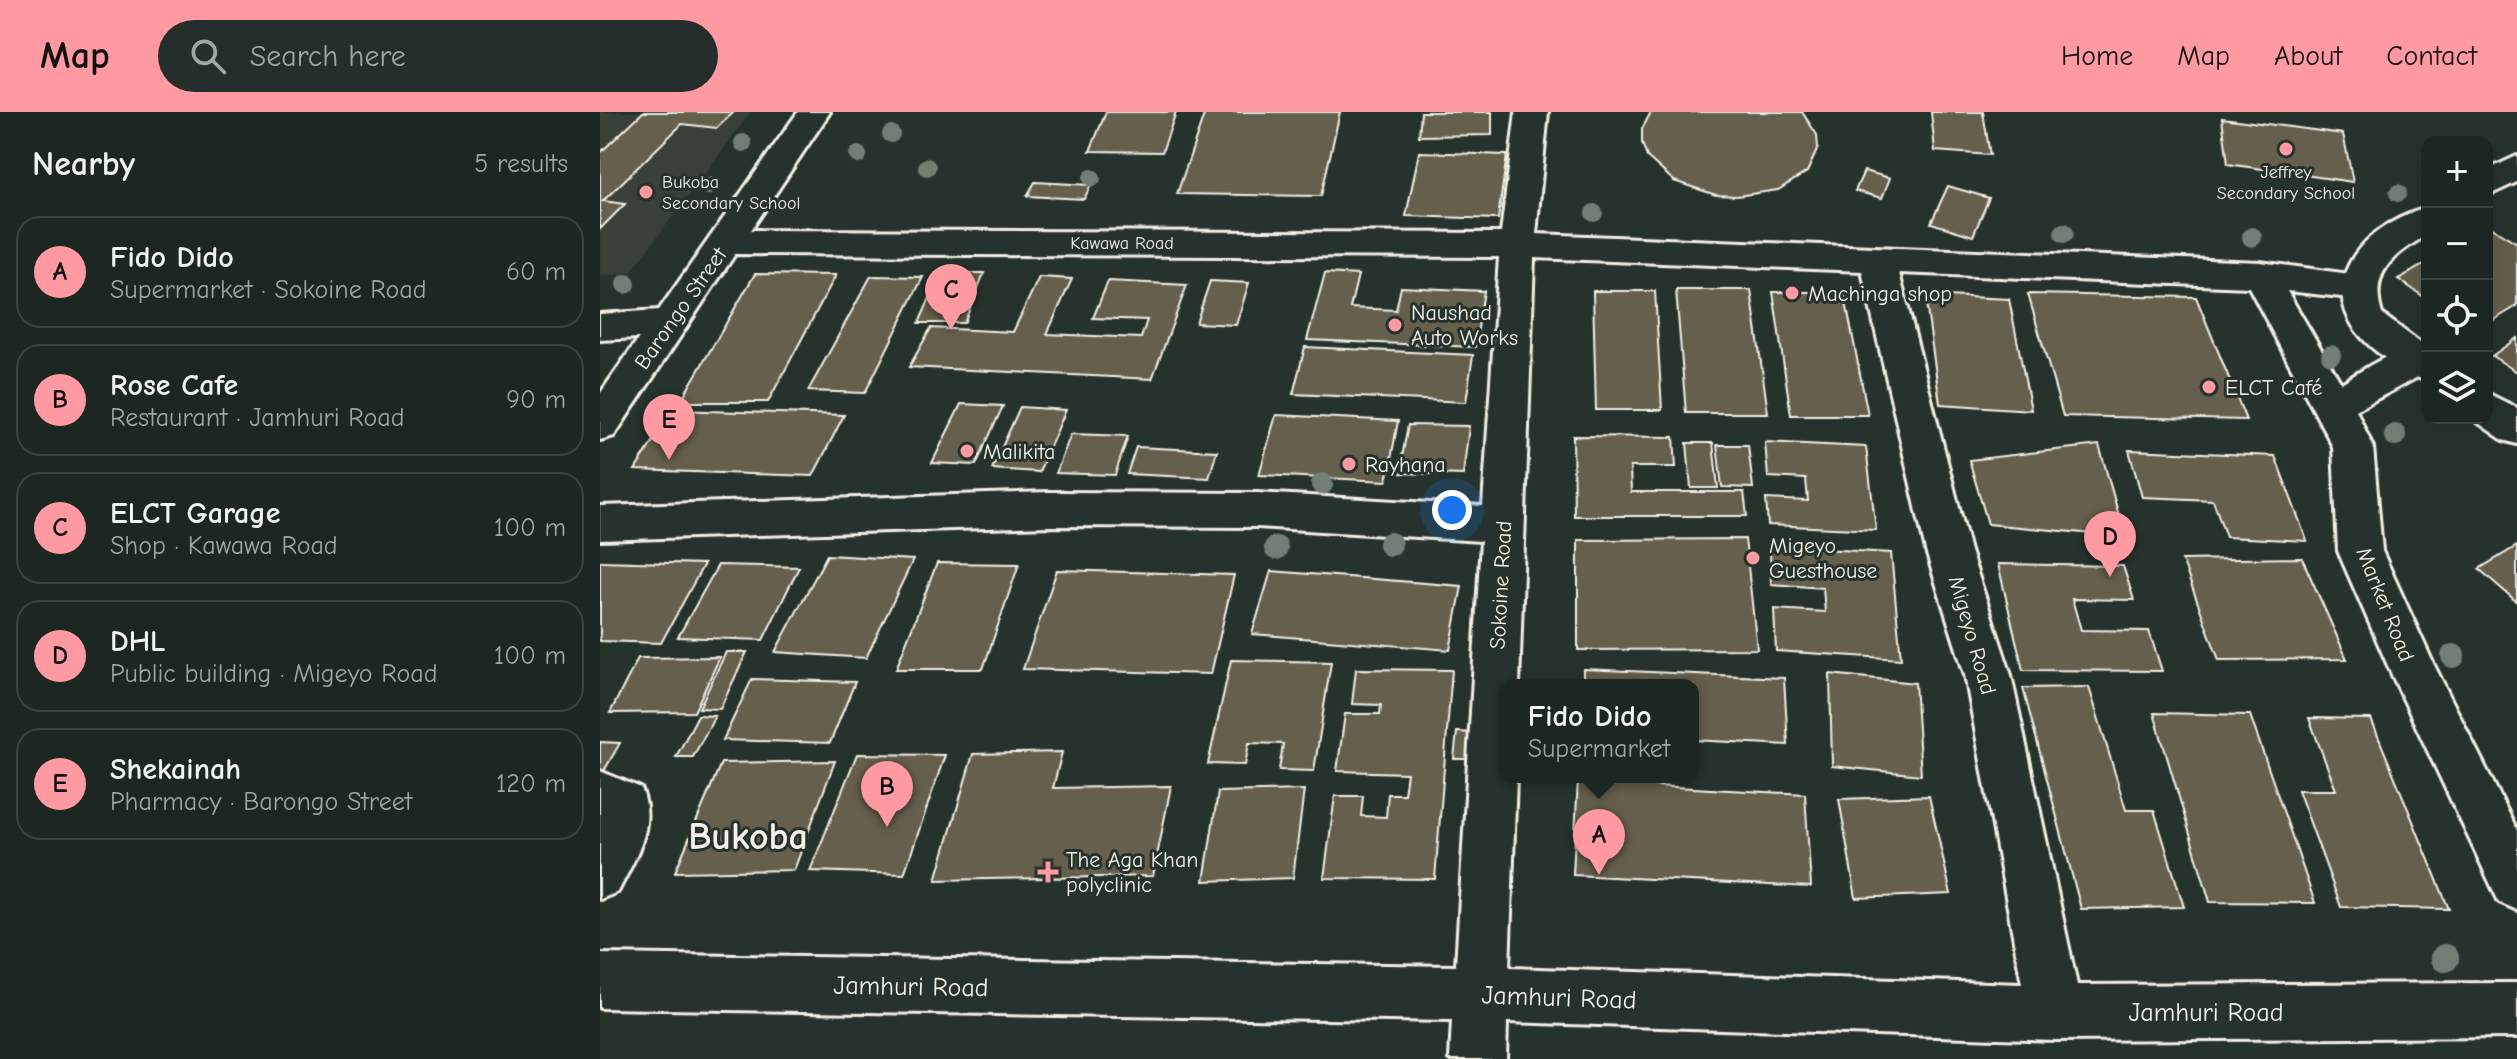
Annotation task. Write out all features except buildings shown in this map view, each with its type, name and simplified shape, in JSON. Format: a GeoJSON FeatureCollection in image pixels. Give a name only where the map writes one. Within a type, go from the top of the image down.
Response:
{"type":"FeatureCollection","features":[{"type":"Feature","properties":{"kind":"street","name":"Barongo Street"},"geometry":{"type":"LineString","coordinates":[[600,425],[666,323],[726,242],[814,112]]}},
{"type":"Feature","properties":{"kind":"street","name":"Sokoine Road"},"geometry":{"type":"LineString","coordinates":[[1478,1059],[1517,245],[1532,112]]}},
{"type":"Feature","properties":{"kind":"street"},"geometry":{"type":"LineString","coordinates":[[2493,181],[2517,167]]}},
{"type":"Feature","properties":{"kind":"street"},"geometry":{"type":"LineString","coordinates":[[2421,224],[2381,247],[2364,268],[2359,286],[2360,306],[2367,322],[2421,362]]}},
{"type":"Feature","properties":{"kind":"street","name":"Kawawa Road"},"geometry":{"type":"LineString","coordinates":[[726,242],[1517,245],[2260,275],[2359,286]]}},
{"type":"Feature","properties":{"kind":"street","name":"Migeyo Road"},"geometry":{"type":"LineString","coordinates":[[1878,261],[1948,551],[1988,675],[2055,1013]]}},
{"type":"Feature","properties":{"kind":"street","name":"Market Road"},"geometry":{"type":"LineString","coordinates":[[2260,275],[2333,404],[2353,447],[2360,551],[2415,675],[2517,884]]}},
{"type":"Feature","properties":{"kind":"street"},"geometry":{"type":"LineString","coordinates":[[600,327],[666,323]]}},
{"type":"Feature","properties":{"kind":"street"},"geometry":{"type":"LineString","coordinates":[[2333,404],[2421,363]]}},
{"type":"Feature","properties":{"kind":"street"},"geometry":{"type":"LineString","coordinates":[[2493,412],[2517,429]]}},
{"type":"Feature","properties":{"kind":"street"},"geometry":{"type":"LineString","coordinates":[[600,523],[1050,509],[1257,510],[1503,525]]}},
{"type":"Feature","properties":{"kind":"street"},"geometry":{"type":"LineString","coordinates":[[600,795],[623,805],[621,832],[600,874]]}},
{"type":"Feature","properties":{"kind":"street","name":"Jamhuri Road"},"geometry":{"type":"LineString","coordinates":[[600,981],[1479,994],[2055,1013],[2517,1010]]}},
{"type":"Feature","properties":{"kind":"shaded area","name":"Bukoba Secondary School"},"geometry":{"type":"Polygon","coordinates":[[[600,112],[751,112],[631,272],[600,277],[600,112]]]}},
{"type":"Feature","properties":{"kind":"place","name":"Jeffrey Secondary School"},"geometry":{"type":"Point","coordinates":[2286,149]}},
{"type":"Feature","properties":{"kind":"place","name":"Bukoba Secondary School"},"geometry":{"type":"Point","coordinates":[646,192]}},
{"type":"Feature","properties":{"kind":"place","name":"Machinga shop"},"geometry":{"type":"Point","coordinates":[1792,293]}},
{"type":"Feature","properties":{"kind":"place","name":"Naushad Auto Works"},"geometry":{"type":"Point","coordinates":[1395,325]}},
{"type":"Feature","properties":{"kind":"place","name":"ELCT Garage"},"geometry":{"type":"Point","coordinates":[951,330]}},
{"type":"Feature","properties":{"kind":"place","name":"ELCT Café"},"geometry":{"type":"Point","coordinates":[2209,387]}},
{"type":"Feature","properties":{"kind":"place","name":"Malikita"},"geometry":{"type":"Point","coordinates":[967,451]}},
{"type":"Feature","properties":{"kind":"place","name":"Shekainah"},"geometry":{"type":"Point","coordinates":[669,460]}},
{"type":"Feature","properties":{"kind":"place","name":"Rayhana"},"geometry":{"type":"Point","coordinates":[1349,464]}},
{"type":"Feature","properties":{"kind":"place","name":"Migeyo Guesthouse"},"geometry":{"type":"Point","coordinates":[1753,558]}},
{"type":"Feature","properties":{"kind":"place","name":"DHL"},"geometry":{"type":"Point","coordinates":[2110,577]}},
{"type":"Feature","properties":{"kind":"place","name":"Rose Cafe"},"geometry":{"type":"Point","coordinates":[887,827]}},
{"type":"Feature","properties":{"kind":"place","name":"The Aga Khan polyclinic"},"geometry":{"type":"Point","coordinates":[1048,872]}},
{"type":"Feature","properties":{"kind":"place","name":"Fido Dido"},"geometry":{"type":"Point","coordinates":[1599,875]}},
{"type":"Feature","properties":{"kind":"district","name":"Bukoba"},"geometry":{"type":"Point","coordinates":[748,836]}}]}
